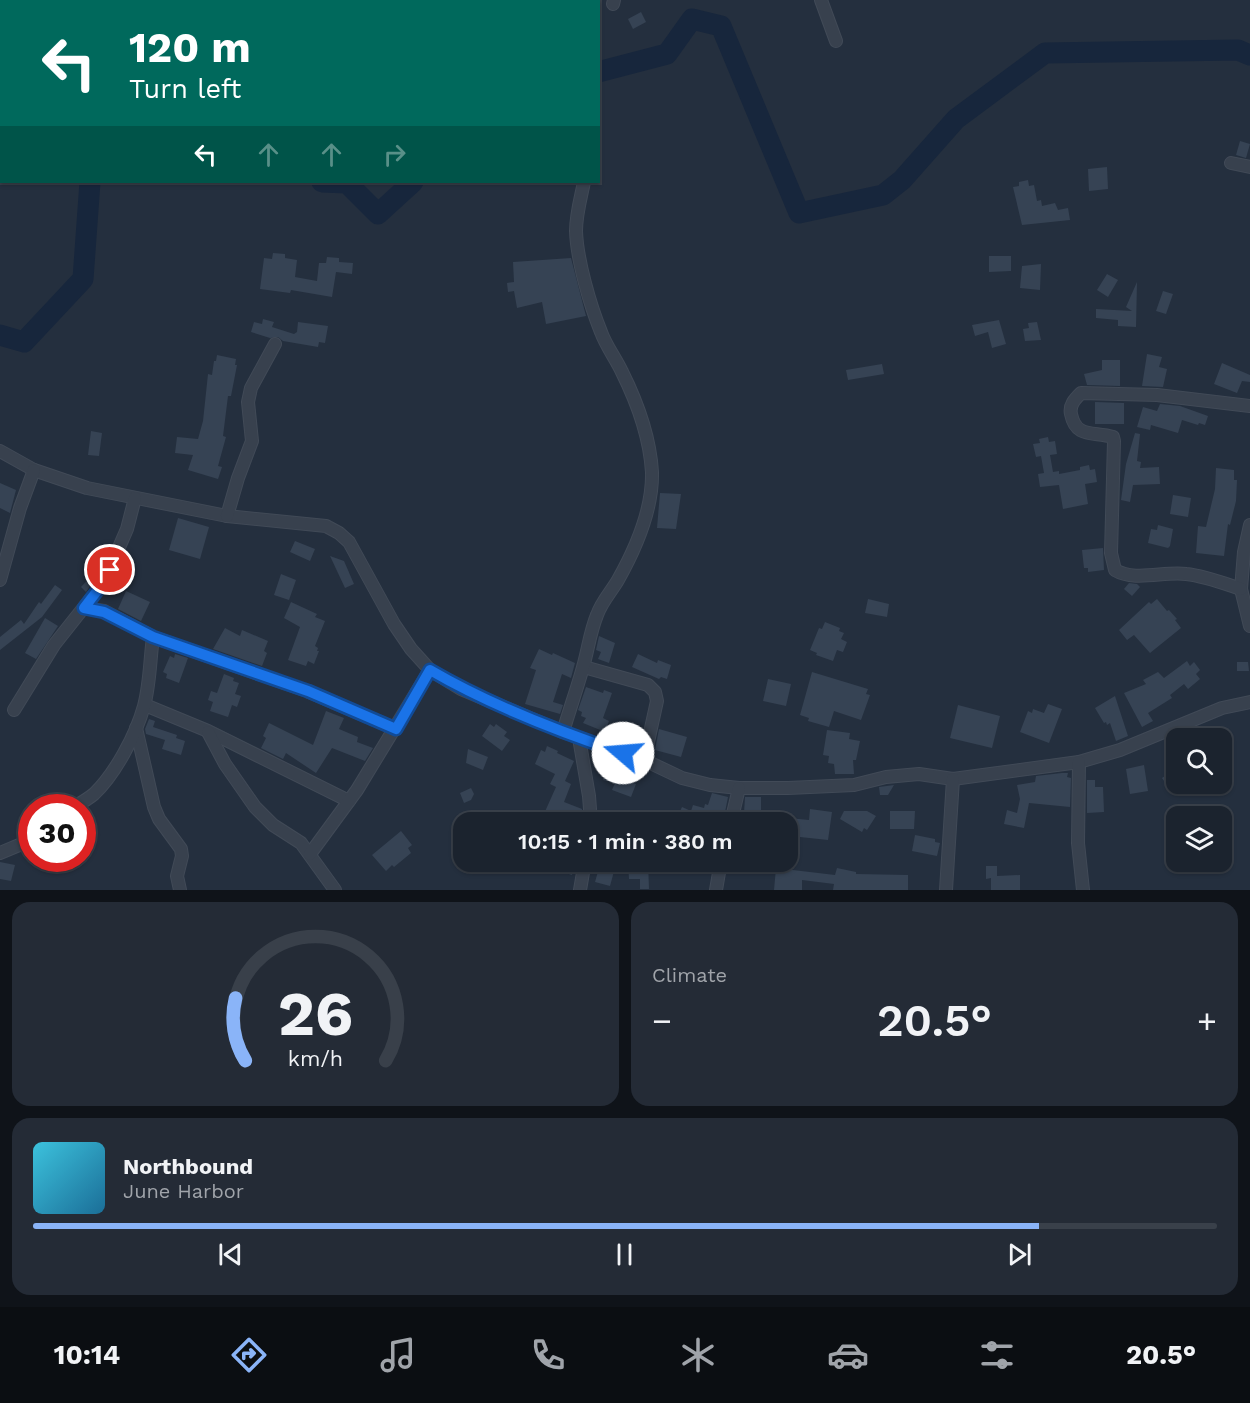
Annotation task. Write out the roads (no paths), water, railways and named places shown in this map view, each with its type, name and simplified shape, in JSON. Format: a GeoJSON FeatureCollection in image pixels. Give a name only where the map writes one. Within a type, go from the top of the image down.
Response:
{"type":"FeatureCollection","features":[{"type":"Feature","properties":{"kind":"street"},"geometry":{"type":"LineString","coordinates":[[821,0],[836,41]]}},
{"type":"Feature","properties":{"kind":"street"},"geometry":{"type":"LineString","coordinates":[[1231,163],[1250,167]]}},
{"type":"Feature","properties":{"kind":"street"},"geometry":{"type":"LineString","coordinates":[[562,732],[584,667],[597,613],[622,573],[642,527],[650,499],[652,472],[648,441],[641,419],[623,374],[601,334],[591,305],[576,229],[584,183]]}},
{"type":"Feature","properties":{"kind":"street"},"geometry":{"type":"LineString","coordinates":[[227,516],[252,441],[248,402],[251,388],[275,344]]}},
{"type":"Feature","properties":{"kind":"street"},"geometry":{"type":"LineString","coordinates":[[1241,589],[1209,578],[1184,573],[1130,575],[1115,570],[1111,553],[1113,437],[1079,430],[1073,422],[1070,410],[1074,400],[1081,393],[1157,394],[1250,406]]}},
{"type":"Feature","properties":{"kind":"street"},"geometry":{"type":"LineString","coordinates":[[0,451],[34,470],[87,488],[227,516],[326,526],[349,542],[394,624],[411,649],[430,670],[462,688],[562,732],[644,760],[682,778],[710,785],[739,788],[788,788],[854,784],[886,777],[919,774],[953,779],[1079,762],[1120,750],[1222,708],[1250,702]]}},
{"type":"Feature","properties":{"kind":"street"},"geometry":{"type":"LineString","coordinates":[[0,580],[20,508],[34,470]]}},
{"type":"Feature","properties":{"kind":"street"},"geometry":{"type":"LineString","coordinates":[[14,710],[54,645],[104,582],[128,529],[135,498]]}},
{"type":"Feature","properties":{"kind":"street"},"geometry":{"type":"LineString","coordinates":[[1250,525],[1244,552],[1241,589],[1250,626]]}},
{"type":"Feature","properties":{"kind":"street"},"geometry":{"type":"LineString","coordinates":[[84,608],[104,612],[153,637],[308,691],[396,729]]}},
{"type":"Feature","properties":{"kind":"street"},"geometry":{"type":"LineString","coordinates":[[94,794],[105,782],[136,728],[145,705],[153,637]]}},
{"type":"Feature","properties":{"kind":"street"},"geometry":{"type":"LineString","coordinates":[[584,667],[648,686],[655,692],[657,701],[644,760]]}},
{"type":"Feature","properties":{"kind":"street"},"geometry":{"type":"LineString","coordinates":[[310,854],[349,801],[396,729],[430,670]]}},
{"type":"Feature","properties":{"kind":"street"},"geometry":{"type":"LineString","coordinates":[[145,705],[208,731],[349,801]]}},
{"type":"Feature","properties":{"kind":"street"},"geometry":{"type":"LineString","coordinates":[[136,728],[154,807],[159,819],[181,849],[177,876],[180,890]]}},
{"type":"Feature","properties":{"kind":"street"},"geometry":{"type":"LineString","coordinates":[[208,731],[225,764],[255,807],[273,825],[301,843],[335,890]]}},
{"type":"Feature","properties":{"kind":"street"},"geometry":{"type":"LineString","coordinates":[[579,738],[590,812]]}},
{"type":"Feature","properties":{"kind":"street"},"geometry":{"type":"LineString","coordinates":[[1079,762],[1078,843],[1083,890]]}},
{"type":"Feature","properties":{"kind":"street"},"geometry":{"type":"LineString","coordinates":[[946,890],[953,779]]}},
{"type":"Feature","properties":{"kind":"street"},"geometry":{"type":"LineString","coordinates":[[733,812],[739,788]]}},
{"type":"Feature","properties":{"kind":"street"},"geometry":{"type":"LineString","coordinates":[[0,853],[18,846]]}},
{"type":"Feature","properties":{"kind":"street"},"geometry":{"type":"LineString","coordinates":[[580,890],[583,872]]}},
{"type":"Feature","properties":{"kind":"street"},"geometry":{"type":"LineString","coordinates":[[716,890],[719,872]]}},
{"type":"Feature","properties":{"kind":"waterway"},"geometry":{"type":"LineString","coordinates":[[600,71],[667,54],[692,19],[721,26],[799,213],[883,195],[902,180],[956,119],[1045,53],[1238,50],[1250,55]]}},
{"type":"Feature","properties":{"kind":"waterway"},"geometry":{"type":"LineString","coordinates":[[0,335],[24,342],[83,279],[90,183]]}},
{"type":"Feature","properties":{"kind":"waterway"},"geometry":{"type":"LineString","coordinates":[[347,183],[378,214],[412,183]]}}]}
